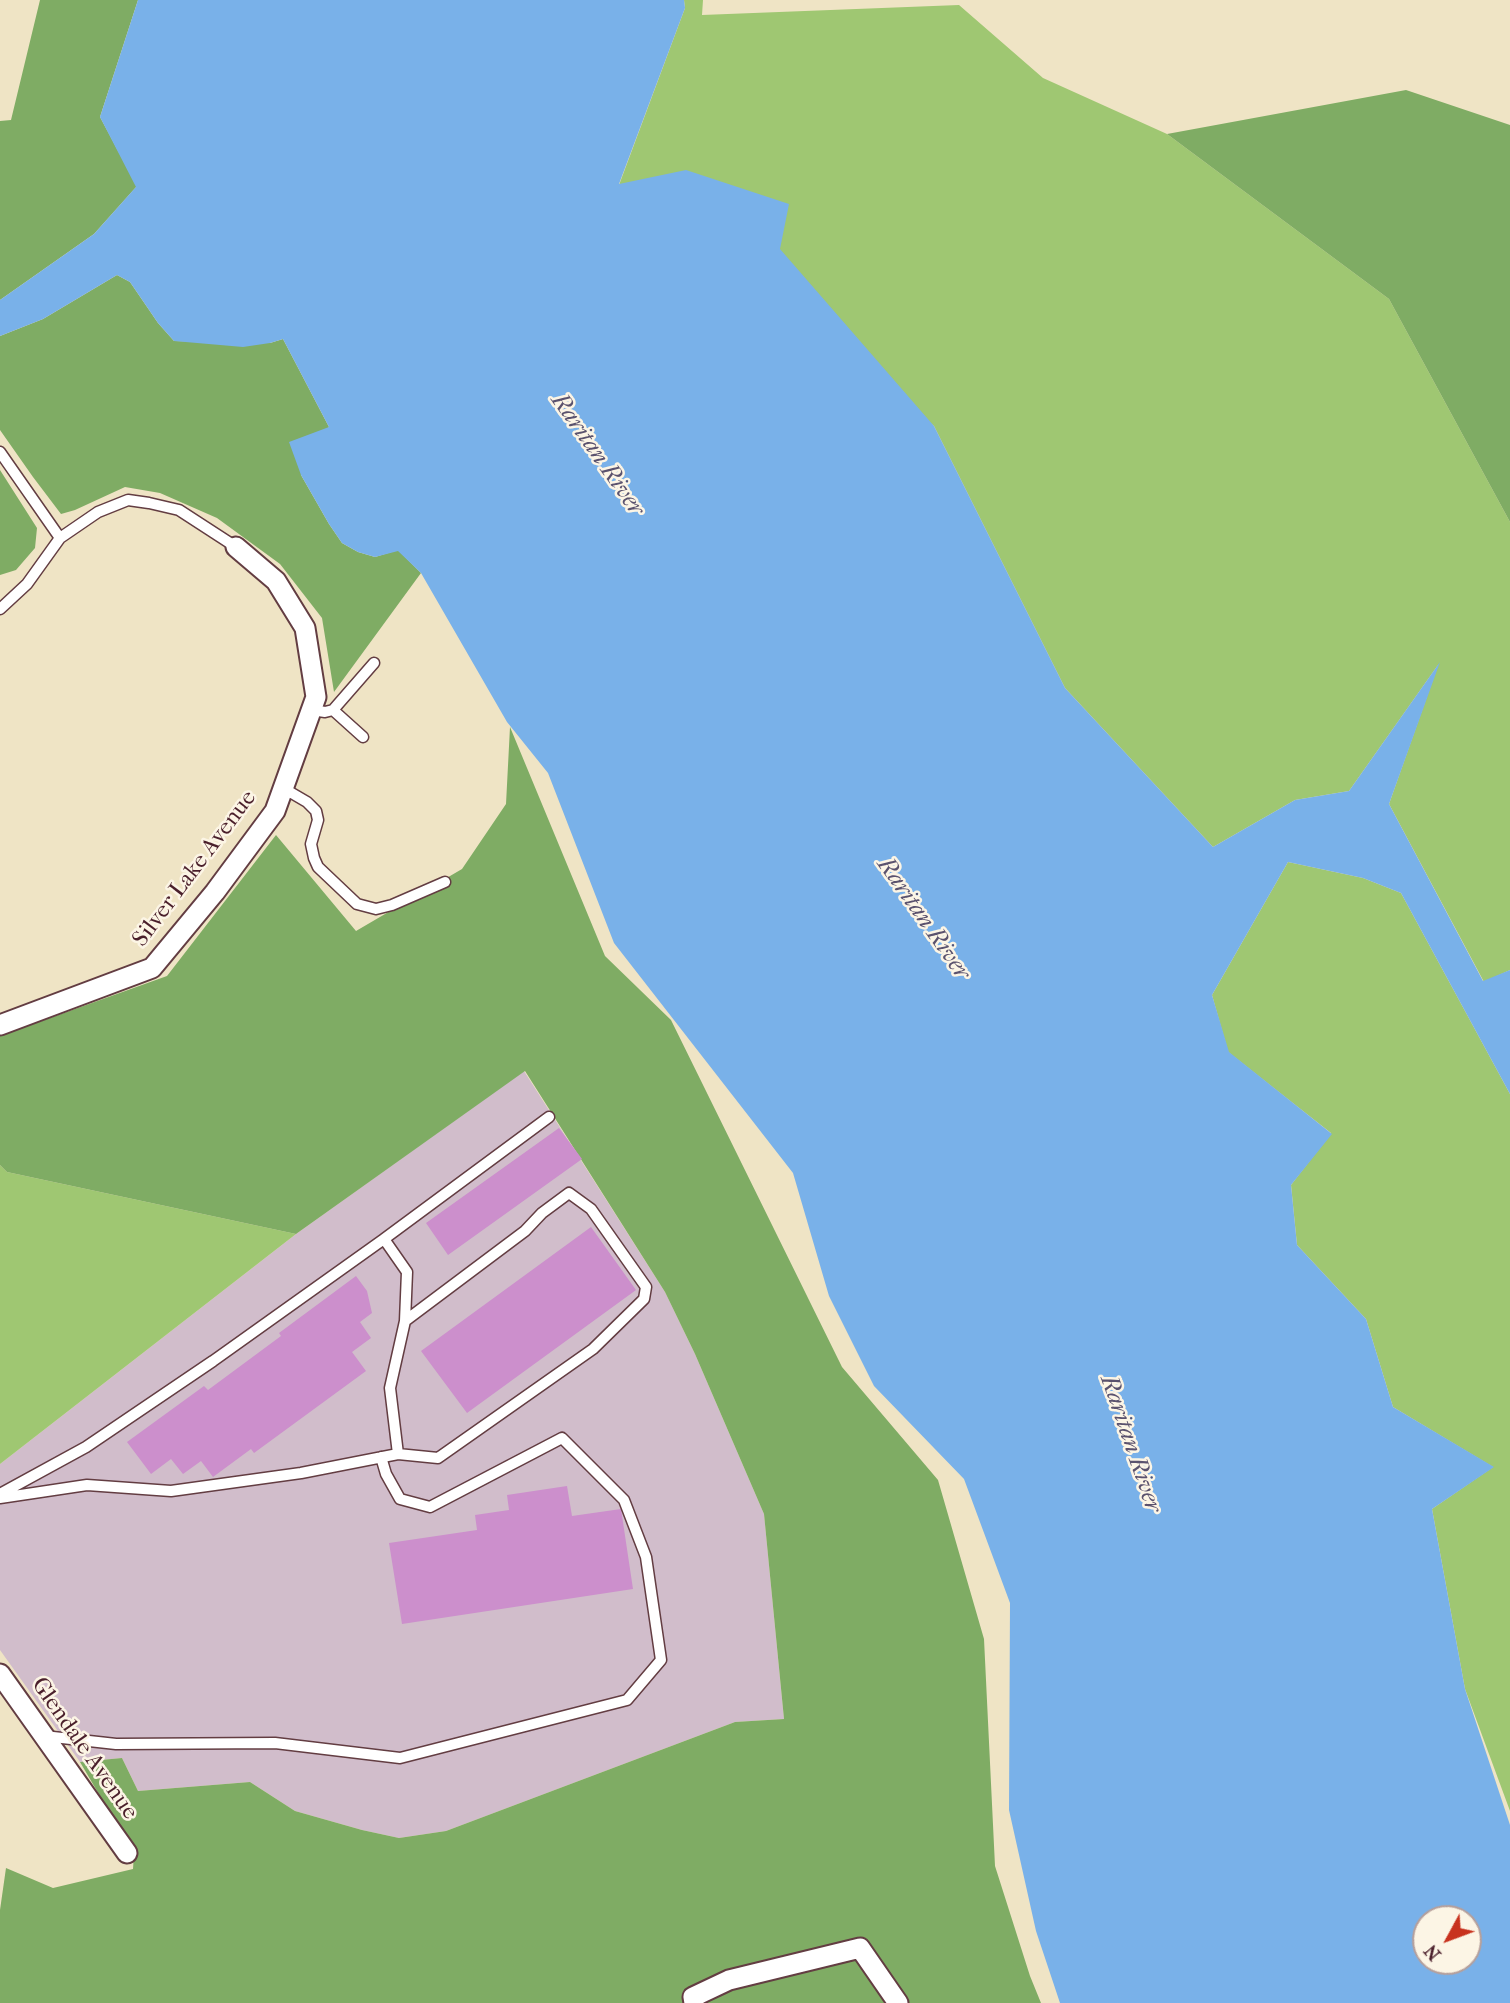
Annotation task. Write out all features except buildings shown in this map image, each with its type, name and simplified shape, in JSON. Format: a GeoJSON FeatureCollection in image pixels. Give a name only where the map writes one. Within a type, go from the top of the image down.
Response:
{"type":"FeatureCollection","features":[{"type":"Feature","properties":{"kind":"street","name":"Silver Lake Avenue"},"geometry":{"type":"LineString","coordinates":[[0,1025],[152,968],[215,892],[275,811],[316,697],[305,628],[276,581],[236,547]]}},
{"type":"Feature","properties":{"kind":"street","name":"Glendale Avenue"},"geometry":{"type":"LineString","coordinates":[[0,1674],[127,1853]]}},
{"type":"Feature","properties":{"kind":"street"},"geometry":{"type":"LineString","coordinates":[[695,2003],[693,1997],[729,1980],[860,1948],[898,2003]]}},
{"type":"Feature","properties":{"kind":"lane"},"geometry":{"type":"LineString","coordinates":[[0,452],[60,538]]}},
{"type":"Feature","properties":{"kind":"lane"},"geometry":{"type":"LineString","coordinates":[[0,609],[27,584],[60,538],[99,512],[128,500],[179,510],[236,547]]}},
{"type":"Feature","properties":{"kind":"lane"},"geometry":{"type":"LineString","coordinates":[[312,710],[325,712],[332,709],[374,663]]}},
{"type":"Feature","properties":{"kind":"lane"},"geometry":{"type":"LineString","coordinates":[[332,709],[363,737]]}},
{"type":"Feature","properties":{"kind":"lane"},"geometry":{"type":"LineString","coordinates":[[283,788],[307,802],[316,811],[318,820],[311,845],[314,858],[318,867],[356,904],[376,909],[445,883]]}},
{"type":"Feature","properties":{"kind":"lane"},"geometry":{"type":"LineString","coordinates":[[0,1496],[86,1447],[213,1361],[549,1117]]}},
{"type":"Feature","properties":{"kind":"lane"},"geometry":{"type":"LineString","coordinates":[[0,1496],[87,1485],[171,1491],[301,1473],[398,1454],[438,1458],[593,1349],[644,1299],[646,1287],[591,1209],[569,1193],[542,1213],[525,1231],[405,1321]]}},
{"type":"Feature","properties":{"kind":"lane"},"geometry":{"type":"LineString","coordinates":[[384,1239],[407,1272],[405,1321],[390,1388],[398,1454]]}},
{"type":"Feature","properties":{"kind":"lane"},"geometry":{"type":"LineString","coordinates":[[44,1736],[116,1744],[275,1743],[400,1758],[627,1700],[661,1660],[646,1557],[624,1500],[562,1438],[430,1507],[400,1499],[386,1474],[382,1457]]}},
{"type":"Feature","properties":{"kind":"shaded area"},"geometry":{"type":"Polygon","coordinates":[[[524,1071],[665,1292],[695,1354],[764,1514],[784,1719],[735,1722],[446,1831],[399,1838],[295,1811],[250,1782],[138,1791],[122,1758],[80,1762],[0,1650],[0,1464],[296,1234],[524,1071]]]}},
{"type":"Feature","properties":{"kind":"green space"},"geometry":{"type":"Polygon","coordinates":[[[40,0],[138,0],[100,117],[137,186],[94,234],[0,300],[0,121],[11,120],[40,0]]]}},
{"type":"Feature","properties":{"kind":"green space"},"geometry":{"type":"Polygon","coordinates":[[[684,0],[703,0],[702,15],[959,5],[1043,78],[1167,134],[1389,299],[1510,522],[1510,970],[1484,982],[1389,804],[1438,665],[1349,791],[1295,800],[1213,847],[1065,688],[934,426],[619,185],[685,8],[684,0]]]}},
{"type":"Feature","properties":{"kind":"green space"},"geometry":{"type":"Polygon","coordinates":[[[1406,90],[1510,125],[1510,522],[1389,299],[1167,134],[1406,90]]]}},
{"type":"Feature","properties":{"kind":"green space"},"geometry":{"type":"Polygon","coordinates":[[[117,275],[130,282],[174,341],[270,343],[283,339],[329,427],[301,475],[329,524],[342,543],[358,552],[375,557],[398,550],[421,573],[334,692],[322,618],[280,564],[217,518],[160,493],[125,487],[61,514],[0,430],[0,336],[43,319],[117,275]]]}},
{"type":"Feature","properties":{"kind":"green space"},"geometry":{"type":"Polygon","coordinates":[[[0,470],[37,528],[35,548],[16,570],[0,575],[0,470]]]}},
{"type":"Feature","properties":{"kind":"green space"},"geometry":{"type":"Polygon","coordinates":[[[510,727],[605,956],[671,1020],[842,1367],[938,1480],[984,1639],[995,1866],[1041,2003],[0,2003],[0,1910],[6,1868],[53,1888],[133,1869],[134,1854],[80,1762],[122,1758],[138,1791],[250,1782],[295,1811],[399,1838],[446,1831],[735,1722],[784,1719],[764,1514],[695,1354],[665,1292],[525,1071],[296,1234],[7,1172],[0,1165],[0,1036],[167,976],[276,835],[356,931],[462,869],[506,804],[510,727]]]}},
{"type":"Feature","properties":{"kind":"green space"},"geometry":{"type":"Polygon","coordinates":[[[1288,862],[1363,878],[1401,893],[1510,1094],[1510,1811],[1465,1689],[1432,1509],[1493,1467],[1393,1407],[1366,1319],[1297,1245],[1291,1185],[1331,1133],[1228,1052],[1212,995],[1288,862]]]}},
{"type":"Feature","properties":{"kind":"green space"},"geometry":{"type":"Polygon","coordinates":[[[0,1165],[7,1172],[296,1234],[0,1464],[0,1165]]]}},
{"type":"Feature","properties":{"kind":"water","name":"Raritan River"},"geometry":{"type":"Polygon","coordinates":[[[138,0],[684,0],[685,8],[619,184],[686,170],[789,204],[780,249],[934,426],[1065,688],[1213,847],[1295,800],[1349,791],[1440,662],[1389,804],[1483,981],[1510,970],[1510,1094],[1401,893],[1363,878],[1288,862],[1212,995],[1229,1052],[1332,1134],[1291,1185],[1297,1245],[1366,1319],[1393,1407],[1494,1467],[1432,1509],[1465,1689],[1510,1825],[1510,2003],[1060,2003],[1036,1931],[1009,1810],[1010,1603],[964,1479],[874,1386],[829,1296],[793,1173],[614,943],[548,773],[507,722],[421,573],[398,551],[375,557],[358,552],[342,543],[329,524],[301,475],[289,442],[329,427],[283,339],[243,347],[174,341],[130,282],[117,275],[43,319],[0,336],[0,300],[94,234],[136,187],[100,117],[138,0]]]}}]}
